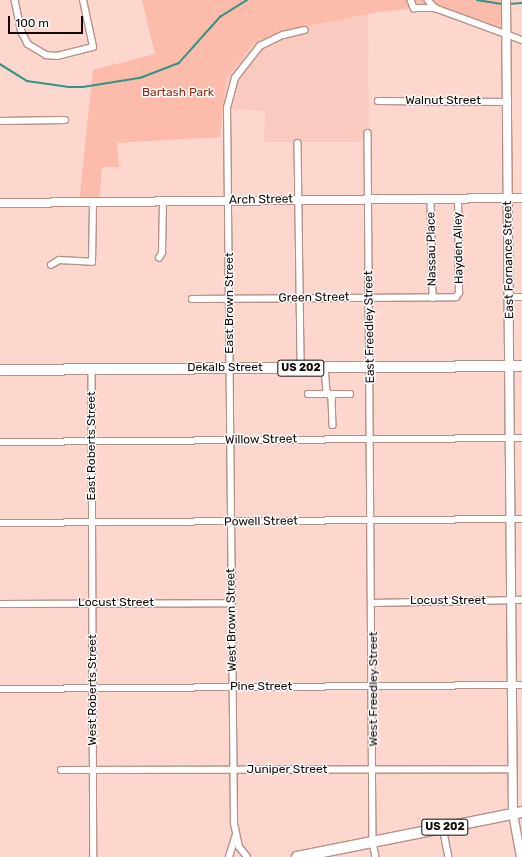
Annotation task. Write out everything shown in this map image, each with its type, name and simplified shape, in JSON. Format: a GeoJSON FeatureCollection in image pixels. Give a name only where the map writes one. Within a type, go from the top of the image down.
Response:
{"type":"FeatureCollection","features":[{"type":"Feature","properties":{"kind":"highway","name":"Dekalb Street"},"geometry":{"type":"LineString","coordinates":[[0,370],[522,366]]}},
{"type":"Feature","properties":{"kind":"highway","name":"US 202"},"geometry":{"type":"LineString","coordinates":[[297,857],[517,813]]}},
{"type":"Feature","properties":{"kind":"street"},"geometry":{"type":"LineString","coordinates":[[16,0],[22,32],[28,44],[36,50],[57,56],[93,47],[83,0]]}},
{"type":"Feature","properties":{"kind":"street"},"geometry":{"type":"LineString","coordinates":[[411,0],[414,8],[435,8],[522,40]]}},
{"type":"Feature","properties":{"kind":"street"},"geometry":{"type":"LineString","coordinates":[[428,0],[435,8]]}},
{"type":"Feature","properties":{"kind":"street","name":"East Fornance Street"},"geometry":{"type":"LineString","coordinates":[[506,4],[510,297],[509,366],[513,686],[512,769],[521,857]]}},
{"type":"Feature","properties":{"kind":"street","name":"East Brown Street"},"geometry":{"type":"LineString","coordinates":[[232,522],[228,108],[235,78],[260,46],[283,35],[304,30]]}},
{"type":"Feature","properties":{"kind":"street","name":"Walnut Street"},"geometry":{"type":"LineString","coordinates":[[378,101],[508,102]]}},
{"type":"Feature","properties":{"kind":"street"},"geometry":{"type":"LineString","coordinates":[[0,121],[65,120]]}},
{"type":"Feature","properties":{"kind":"street","name":"East Freedley Street"},"geometry":{"type":"LineString","coordinates":[[368,133],[370,200],[371,520]]}},
{"type":"Feature","properties":{"kind":"street"},"geometry":{"type":"LineString","coordinates":[[298,142],[301,368]]}},
{"type":"Feature","properties":{"kind":"street","name":"Arch Street"},"geometry":{"type":"LineString","coordinates":[[0,203],[93,203],[299,199],[458,200],[522,198]]}},
{"type":"Feature","properties":{"kind":"street","name":"Nassau Place"},"geometry":{"type":"LineString","coordinates":[[431,200],[433,298]]}},
{"type":"Feature","properties":{"kind":"street","name":"Hayden Alley"},"geometry":{"type":"LineString","coordinates":[[458,200],[458,296]]}},
{"type":"Feature","properties":{"kind":"street"},"geometry":{"type":"LineString","coordinates":[[159,258],[162,253],[163,201]]}},
{"type":"Feature","properties":{"kind":"street"},"geometry":{"type":"LineString","coordinates":[[51,265],[59,260],[92,262],[93,203]]}},
{"type":"Feature","properties":{"kind":"street","name":"Green Street"},"geometry":{"type":"LineString","coordinates":[[192,299],[433,298],[458,296]]}},
{"type":"Feature","properties":{"kind":"street"},"geometry":{"type":"LineString","coordinates":[[510,297],[522,297]]}},
{"type":"Feature","properties":{"kind":"street"},"geometry":{"type":"LineString","coordinates":[[325,368],[327,391],[331,394],[332,425]]}},
{"type":"Feature","properties":{"kind":"street","name":"East Roberts Street"},"geometry":{"type":"LineString","coordinates":[[91,523],[92,369]]}},
{"type":"Feature","properties":{"kind":"street"},"geometry":{"type":"LineString","coordinates":[[308,394],[350,394]]}},
{"type":"Feature","properties":{"kind":"street","name":"Willow Street"},"geometry":{"type":"LineString","coordinates":[[0,442],[522,438]]}},
{"type":"Feature","properties":{"kind":"street","name":"Powell Street"},"geometry":{"type":"LineString","coordinates":[[0,523],[522,519]]}},
{"type":"Feature","properties":{"kind":"street","name":"West Freedley Street"},"geometry":{"type":"LineString","coordinates":[[371,520],[373,603],[373,842],[376,857]]}},
{"type":"Feature","properties":{"kind":"street","name":"West Brown Street"},"geometry":{"type":"LineString","coordinates":[[232,522],[235,836],[239,847],[247,857]]}},
{"type":"Feature","properties":{"kind":"street","name":"West Roberts Street"},"geometry":{"type":"LineString","coordinates":[[91,523],[94,857]]}},
{"type":"Feature","properties":{"kind":"street","name":"Locust Street"},"geometry":{"type":"LineString","coordinates":[[373,603],[522,600]]}},
{"type":"Feature","properties":{"kind":"street","name":"Locust Street"},"geometry":{"type":"LineString","coordinates":[[0,604],[232,603]]}},
{"type":"Feature","properties":{"kind":"street","name":"Pine Street"},"geometry":{"type":"LineString","coordinates":[[0,689],[522,685]]}},
{"type":"Feature","properties":{"kind":"street","name":"Juniper Street"},"geometry":{"type":"LineString","coordinates":[[61,770],[512,769]]}},
{"type":"Feature","properties":{"kind":"street"},"geometry":{"type":"LineString","coordinates":[[443,827],[449,857]]}},
{"type":"Feature","properties":{"kind":"street"},"geometry":{"type":"LineString","coordinates":[[229,857],[235,836]]}},
{"type":"Feature","properties":{"kind":"shaded area"},"geometry":{"type":"Polygon","coordinates":[[[368,14],[369,142],[264,142],[265,111],[222,109],[226,79],[253,44],[287,30],[368,14]]]}},
{"type":"Feature","properties":{"kind":"green space","name":"Bartash Park"},"geometry":{"type":"Polygon","coordinates":[[[142,0],[506,0],[507,34],[435,8],[414,8],[379,12],[287,30],[253,44],[226,79],[220,137],[117,143],[119,167],[102,167],[99,203],[79,203],[93,70],[155,54],[142,0]]]}},
{"type":"Feature","properties":{"kind":"waterway"},"geometry":{"type":"LineString","coordinates":[[0,64],[27,81],[69,87],[83,87],[140,78],[179,63],[220,17],[247,0]]}},
{"type":"Feature","properties":{"kind":"waterway"},"geometry":{"type":"LineString","coordinates":[[477,0],[502,4]]}},
{"type":"Feature","properties":{"kind":"waterway"},"geometry":{"type":"LineString","coordinates":[[508,4],[522,3]]}}]}
